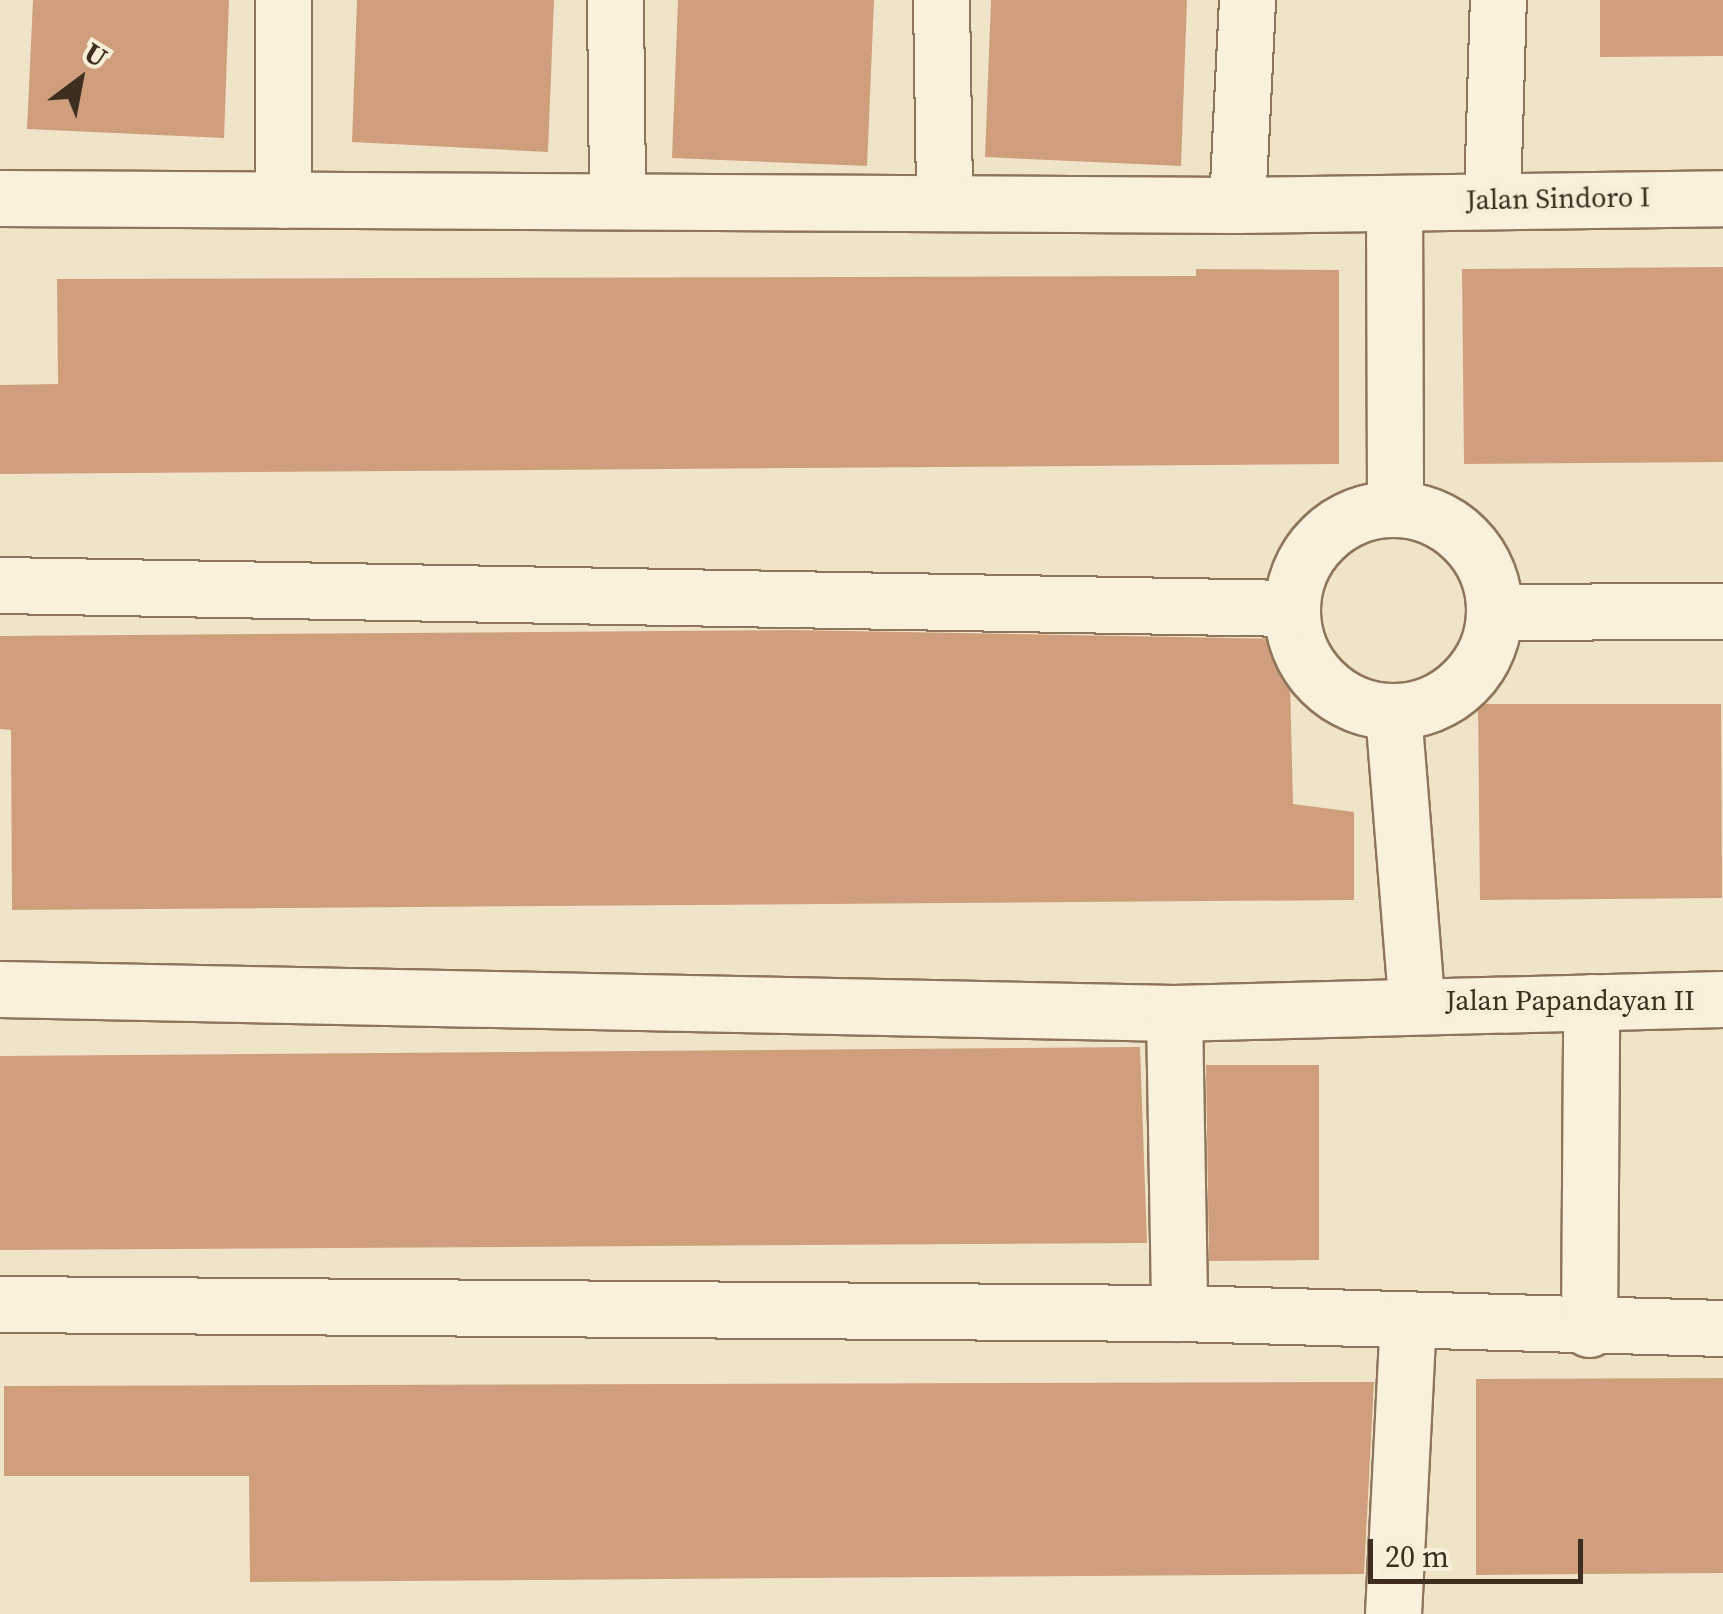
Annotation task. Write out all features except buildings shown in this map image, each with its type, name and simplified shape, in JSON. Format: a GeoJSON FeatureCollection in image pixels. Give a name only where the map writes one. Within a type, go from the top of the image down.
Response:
{"type":"FeatureCollection","features":[{"type":"Feature","properties":{"kind":"street"},"geometry":{"type":"LineString","coordinates":[[283,0],[283,200]]}},
{"type":"Feature","properties":{"kind":"street"},"geometry":{"type":"LineString","coordinates":[[615,0],[616,199]]}},
{"type":"Feature","properties":{"kind":"street"},"geometry":{"type":"LineString","coordinates":[[941,0],[944,199]]}},
{"type":"Feature","properties":{"kind":"street"},"geometry":{"type":"LineString","coordinates":[[1237,205],[1247,0]]}},
{"type":"Feature","properties":{"kind":"street"},"geometry":{"type":"LineString","coordinates":[[1492,197],[1498,0]]}},
{"type":"Feature","properties":{"kind":"street","name":"Jalan Sindoro I"},"geometry":{"type":"LineString","coordinates":[[0,198],[944,199],[1237,205],[1492,197],[1723,198]]}},
{"type":"Feature","properties":{"kind":"street"},"geometry":{"type":"LineString","coordinates":[[1394,203],[1395,507]]}},
{"type":"Feature","properties":{"kind":"street"},"geometry":{"type":"LineString","coordinates":[[1395,507],[1446,522],[1484,560],[1497,612],[1483,663],[1444,700],[1393,712],[1341,698],[1304,660],[1288,608],[1304,557],[1343,521],[1395,507]]}},
{"type":"Feature","properties":{"kind":"street"},"geometry":{"type":"LineString","coordinates":[[0,585],[1288,608]]}},
{"type":"Feature","properties":{"kind":"street"},"geometry":{"type":"LineString","coordinates":[[1497,612],[1723,611]]}},
{"type":"Feature","properties":{"kind":"street"},"geometry":{"type":"LineString","coordinates":[[1393,712],[1416,1001]]}},
{"type":"Feature","properties":{"kind":"street","name":"Jalan Papandayan II"},"geometry":{"type":"LineString","coordinates":[[0,990],[1174,1012],[1416,1001],[1723,1000]]}},
{"type":"Feature","properties":{"kind":"street"},"geometry":{"type":"LineString","coordinates":[[1589,1329],[1591,1002]]}},
{"type":"Feature","properties":{"kind":"street"},"geometry":{"type":"LineString","coordinates":[[1174,1012],[1179,1313]]}},
{"type":"Feature","properties":{"kind":"street"},"geometry":{"type":"LineString","coordinates":[[0,1304],[1179,1313],[1589,1329],[1723,1328]]}},
{"type":"Feature","properties":{"kind":"street"},"geometry":{"type":"LineString","coordinates":[[1392,1614],[1408,1320]]}}]}
